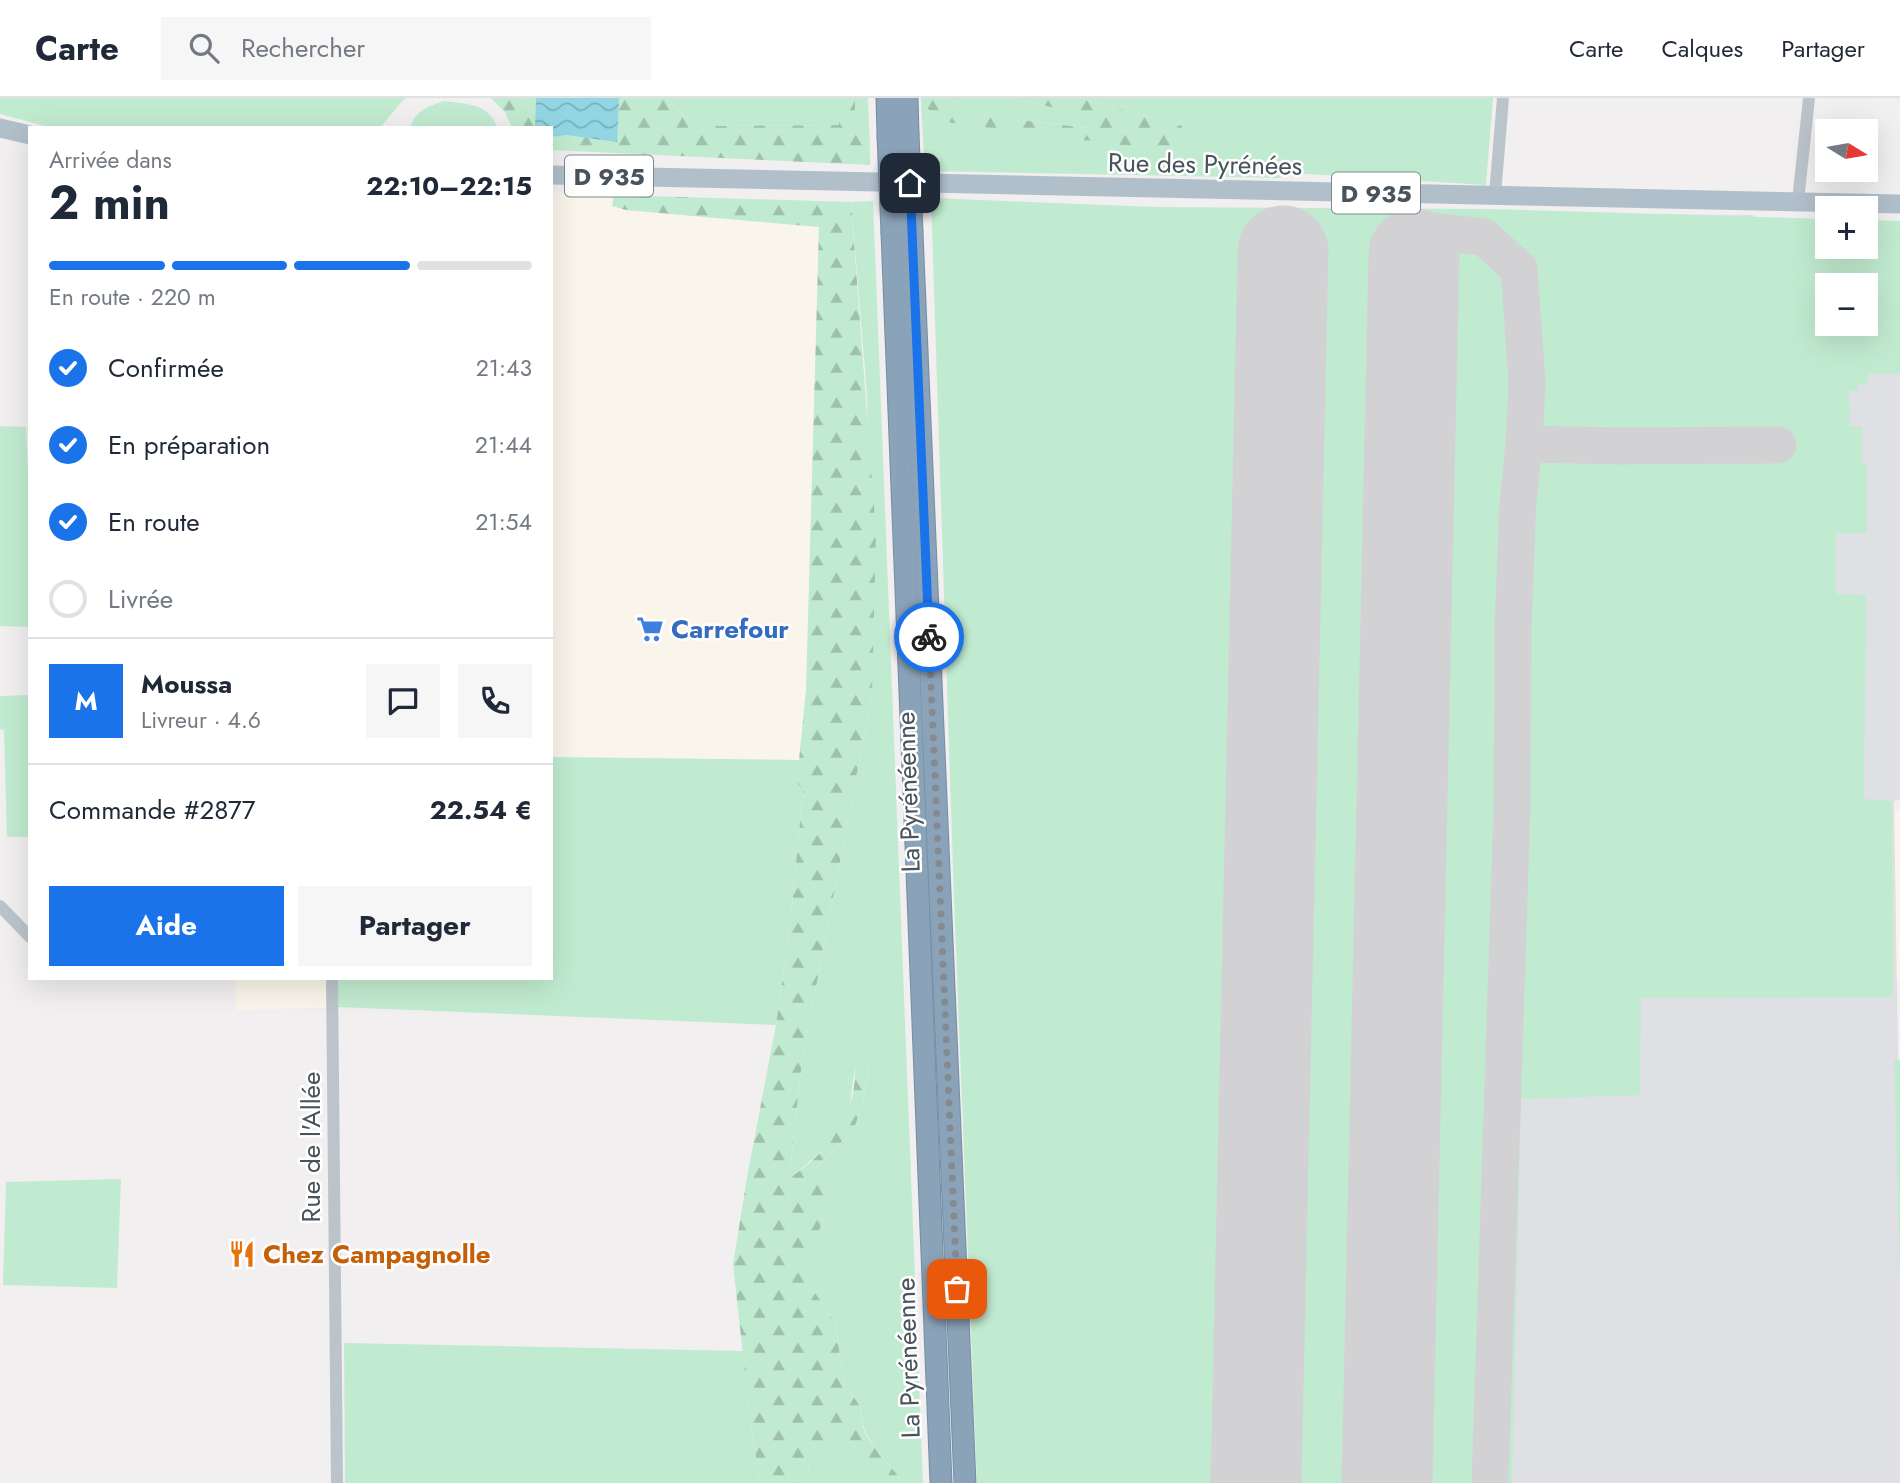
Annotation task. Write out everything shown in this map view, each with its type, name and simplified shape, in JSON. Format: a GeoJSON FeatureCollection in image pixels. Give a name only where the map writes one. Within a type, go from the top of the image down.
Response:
{"type":"FeatureCollection","features":[{"type":"Feature","properties":{"kind":"highway","name":"La Pyrénéenne"},"geometry":{"type":"LineString","coordinates":[[887,98],[898,134],[902,233],[941,1483]]}},
{"type":"Feature","properties":{"kind":"highway","name":"La Pyrénéenne"},"geometry":{"type":"LineString","coordinates":[[898,134],[907,98]]}},
{"type":"Feature","properties":{"kind":"highway","name":"La Pyrénéenne"},"geometry":{"type":"LineString","coordinates":[[902,233],[965,1483]]}},
{"type":"Feature","properties":{"kind":"main road"},"geometry":{"type":"LineString","coordinates":[[0,128],[28,135]]}},
{"type":"Feature","properties":{"kind":"main road","name":"Rue des Pyrénées"},"geometry":{"type":"LineString","coordinates":[[553,175],[1900,204]]}},
{"type":"Feature","properties":{"kind":"street"},"geometry":{"type":"LineString","coordinates":[[1495,195],[1503,98]]}},
{"type":"Feature","properties":{"kind":"street"},"geometry":{"type":"LineString","coordinates":[[1798,201],[1809,98]]}},
{"type":"Feature","properties":{"kind":"street"},"geometry":{"type":"LineString","coordinates":[[0,906],[28,935]]}},
{"type":"Feature","properties":{"kind":"street","name":"Rue de l'Allée"},"geometry":{"type":"LineString","coordinates":[[332,980],[337,1483]]}},
{"type":"Feature","properties":{"kind":"shaded area"},"geometry":{"type":"Polygon","coordinates":[[[553,192],[614,195],[612,206],[626,210],[819,227],[806,690],[799,760],[553,757],[553,192]]]}},
{"type":"Feature","properties":{"kind":"shaded area"},"geometry":{"type":"Polygon","coordinates":[[[1636,214],[1754,215],[1752,347],[1900,373],[1900,800],[1894,801],[1900,1179],[1900,1483],[1078,1483],[1636,214]]]}},
{"type":"Feature","properties":{"kind":"shaded area"},"geometry":{"type":"Polygon","coordinates":[[[1892,810],[1900,810],[1900,982],[1893,982],[1892,810]]]}},
{"type":"Feature","properties":{"kind":"shaded area"},"geometry":{"type":"Polygon","coordinates":[[[236,980],[337,980],[338,1007],[236,1010],[236,980]]]}},
{"type":"Feature","properties":{"kind":"green space"},"geometry":{"type":"Polygon","coordinates":[[[0,98],[407,98],[382,126],[45,126],[0,114],[0,98]]]}},
{"type":"Feature","properties":{"kind":"green space"},"geometry":{"type":"Polygon","coordinates":[[[491,98],[666,98],[686,118],[717,126],[839,125],[839,98],[855,98],[855,119],[870,151],[870,165],[553,150],[553,126],[511,126],[505,112],[491,98]]]}},
{"type":"Feature","properties":{"kind":"green space"},"geometry":{"type":"Polygon","coordinates":[[[666,98],[839,98],[840,125],[716,126],[686,118],[666,98]]]}},
{"type":"Feature","properties":{"kind":"green space"},"geometry":{"type":"Polygon","coordinates":[[[855,98],[868,98],[870,151],[855,120],[855,98]]]}},
{"type":"Feature","properties":{"kind":"green space"},"geometry":{"type":"Polygon","coordinates":[[[921,98],[954,98],[956,108],[982,115],[1087,128],[1086,115],[1011,98],[1078,98],[1182,126],[1181,150],[1145,148],[953,123],[939,120],[921,102],[921,98]]]}},
{"type":"Feature","properties":{"kind":"green space"},"geometry":{"type":"Polygon","coordinates":[[[954,98],[1011,98],[1086,115],[1088,128],[982,115],[956,108],[954,98]]]}},
{"type":"Feature","properties":{"kind":"green space"},"geometry":{"type":"Polygon","coordinates":[[[1078,98],[1493,98],[1486,185],[1292,173],[1279,178],[925,171],[921,102],[939,120],[1145,148],[1182,126],[1078,98]]]}},
{"type":"Feature","properties":{"kind":"green space"},"geometry":{"type":"Polygon","coordinates":[[[444,101],[476,106],[489,114],[497,126],[411,126],[415,117],[444,101]]]}},
{"type":"Feature","properties":{"kind":"green space"},"geometry":{"type":"Polygon","coordinates":[[[614,195],[851,202],[876,534],[872,694],[802,1061],[789,1178],[811,1162],[838,1131],[853,1093],[860,1056],[869,1061],[863,1104],[853,1131],[816,1168],[835,1198],[815,1238],[805,1278],[835,1322],[845,1389],[860,1408],[868,1438],[904,1483],[884,1483],[851,1444],[832,1428],[809,1465],[807,1483],[760,1483],[733,1264],[776,1025],[790,925],[803,790],[787,771],[799,760],[806,690],[819,227],[626,210],[612,206],[614,195]]]}},
{"type":"Feature","properties":{"kind":"green space"},"geometry":{"type":"Polygon","coordinates":[[[931,198],[1156,207],[1488,209],[1815,219],[1815,259],[1878,259],[1878,220],[1900,221],[1900,374],[1868,374],[1868,385],[1858,384],[1857,391],[1849,391],[1850,426],[1862,427],[1862,464],[1867,465],[1867,533],[1836,533],[1836,594],[1866,595],[1864,799],[1892,800],[1893,997],[1641,998],[1640,1095],[1521,1099],[1512,1483],[977,1483],[931,198]]]}},
{"type":"Feature","properties":{"kind":"green space"},"geometry":{"type":"Polygon","coordinates":[[[873,201],[923,1483],[904,1483],[869,1438],[863,1425],[860,1407],[853,1395],[845,1389],[835,1322],[805,1278],[815,1238],[835,1198],[816,1168],[853,1131],[863,1104],[869,1062],[861,1056],[855,1070],[850,1107],[844,1124],[823,1150],[789,1179],[802,1061],[872,694],[867,394],[851,202],[873,201]]]}},
{"type":"Feature","properties":{"kind":"green space"},"geometry":{"type":"Polygon","coordinates":[[[0,426],[26,427],[28,627],[0,626],[0,426]]]}},
{"type":"Feature","properties":{"kind":"green space"},"geometry":{"type":"Polygon","coordinates":[[[28,695],[28,837],[7,837],[4,730],[0,729],[0,696],[28,695]]]}},
{"type":"Feature","properties":{"kind":"green space"},"geometry":{"type":"Polygon","coordinates":[[[553,757],[799,760],[787,771],[803,789],[790,925],[776,1025],[338,1007],[337,980],[553,980],[553,757]]]}},
{"type":"Feature","properties":{"kind":"green space"},"geometry":{"type":"Polygon","coordinates":[[[1894,1060],[1900,1060],[1900,1281],[1894,1060]]]}},
{"type":"Feature","properties":{"kind":"green space"},"geometry":{"type":"Polygon","coordinates":[[[121,1179],[117,1288],[3,1285],[6,1182],[121,1179]]]}},
{"type":"Feature","properties":{"kind":"green space"},"geometry":{"type":"Polygon","coordinates":[[[344,1343],[743,1351],[760,1483],[345,1483],[344,1343]]]}},
{"type":"Feature","properties":{"kind":"green space"},"geometry":{"type":"Polygon","coordinates":[[[832,1427],[851,1444],[884,1483],[807,1483],[809,1465],[832,1427]]]}},
{"type":"Feature","properties":{"kind":"water"},"geometry":{"type":"Polygon","coordinates":[[[536,98],[619,98],[617,142],[567,135],[553,137],[553,126],[535,126],[536,98]]]}},
{"type":"Feature","properties":{"kind":"taxiway"},"geometry":{"type":"LineString","coordinates":[[1423,230],[1484,237],[1519,269],[1527,382],[1524,444],[1778,445]]}},
{"type":"Feature","properties":{"kind":"taxiway"},"geometry":{"type":"LineString","coordinates":[[1490,1483],[1512,807],[1513,626],[1518,502],[1524,444]]}},
{"type":"Feature","properties":{"kind":"runway"},"geometry":{"type":"LineString","coordinates":[[1256,1483],[1283,251]]}},
{"type":"Feature","properties":{"kind":"runway"},"geometry":{"type":"LineString","coordinates":[[1387,1483],[1414,254]]}},
{"type":"Feature","properties":{"kind":"way so far"},"geometry":{"type":"LineString","coordinates":[[929,637],[957,1289]]}},
{"type":"Feature","properties":{"kind":"place","name":"Carrefour"},"geometry":{"type":"Point","coordinates":[650,629]}},
{"type":"Feature","properties":{"kind":"place","name":"Chez Campagnolle"},"geometry":{"type":"Point","coordinates":[242,1254]}},
{"type":"Feature","properties":{"kind":"route"},"geometry":{"type":"LineString","coordinates":[[910,183],[929,637]]}}]}
